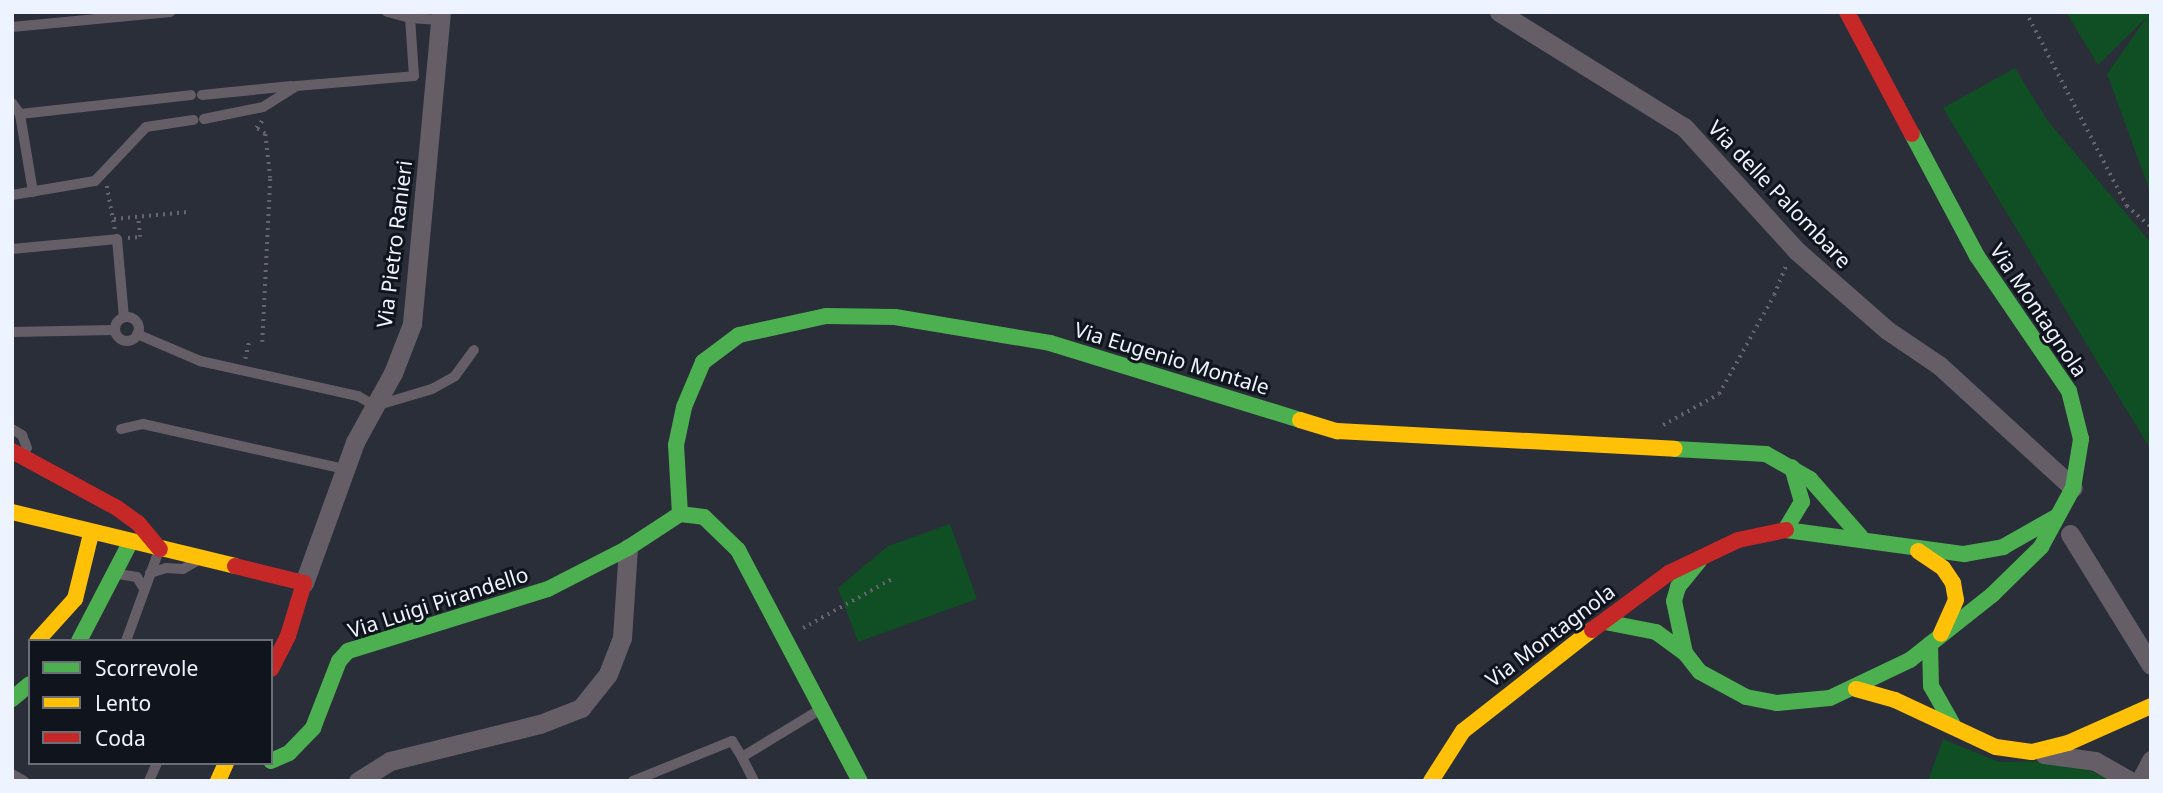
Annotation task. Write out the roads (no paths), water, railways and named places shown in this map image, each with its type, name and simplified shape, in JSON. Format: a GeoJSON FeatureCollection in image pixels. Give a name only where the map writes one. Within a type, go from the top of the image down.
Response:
{"type":"FeatureCollection","features":[{"type":"Feature","properties":{"kind":"main road","name":"Via Montagnola"},"geometry":{"type":"LineString","coordinates":[[1431,781],[1463,731],[1669,573],[1738,540],[1785,530],[1860,537],[1918,551],[1986,552],[2019,540],[2062,513],[2073,488],[2081,439],[2069,391],[1977,256],[1847,12]]}},
{"type":"Feature","properties":{"kind":"main road","name":"Via Eugenio Montale"},"geometry":{"type":"LineString","coordinates":[[680,514],[676,445],[684,407],[703,362],[739,335],[826,316],[895,317],[1050,343],[1337,431],[1750,451],[1792,467],[1821,488],[1860,537]]}},
{"type":"Feature","properties":{"kind":"main road"},"geometry":{"type":"LineString","coordinates":[[12,451],[117,508],[138,523],[160,550]]}},
{"type":"Feature","properties":{"kind":"main road"},"geometry":{"type":"LineString","coordinates":[[1785,530],[1802,502],[1792,467]]}},
{"type":"Feature","properties":{"kind":"main road"},"geometry":{"type":"LineString","coordinates":[[12,500],[60,513],[81,523],[91,534]]}},
{"type":"Feature","properties":{"kind":"main road"},"geometry":{"type":"LineString","coordinates":[[12,512],[91,534],[304,583]]}},
{"type":"Feature","properties":{"kind":"main road"},"geometry":{"type":"LineString","coordinates":[[1605,622],[1642,626],[1685,653],[1700,672],[1746,697],[1805,703],[1856,689],[1936,639],[2021,569],[2062,513]]}},
{"type":"Feature","properties":{"kind":"main road"},"geometry":{"type":"LineString","coordinates":[[680,514],[704,517],[720,528],[738,551],[860,781]]}},
{"type":"Feature","properties":{"kind":"main road","name":"Via Luigi Pirandello"},"geometry":{"type":"LineString","coordinates":[[273,760],[289,753],[313,728],[338,661],[358,645],[548,589],[628,548],[680,514]]}},
{"type":"Feature","properties":{"kind":"main road"},"geometry":{"type":"LineString","coordinates":[[39,639],[75,599],[91,534]]}},
{"type":"Feature","properties":{"kind":"main road"},"geometry":{"type":"LineString","coordinates":[[83,639],[130,543]]}},
{"type":"Feature","properties":{"kind":"main road"},"geometry":{"type":"LineString","coordinates":[[1918,551],[1943,568],[1953,583],[1956,600],[1936,639],[1931,686],[1952,723]]}},
{"type":"Feature","properties":{"kind":"main road"},"geometry":{"type":"LineString","coordinates":[[1685,653],[1674,601],[1678,587],[1705,555]]}},
{"type":"Feature","properties":{"kind":"main road","name":"Via Pietro Ranieri"},"geometry":{"type":"LineString","coordinates":[[273,665],[288,636],[304,583]]}},
{"type":"Feature","properties":{"kind":"main road"},"geometry":{"type":"LineString","coordinates":[[12,699],[28,686]]}},
{"type":"Feature","properties":{"kind":"main road"},"geometry":{"type":"LineString","coordinates":[[1856,689],[1952,723],[1996,747],[2032,752],[2068,743],[2151,706]]}},
{"type":"Feature","properties":{"kind":"main road"},"geometry":{"type":"LineString","coordinates":[[218,781],[225,765]]}},
{"type":"Feature","properties":{"kind":"street","name":"Via delle Palombare"},"geometry":{"type":"LineString","coordinates":[[1499,12],[1684,127],[1797,251],[1886,330],[1940,366],[2073,488]]}},
{"type":"Feature","properties":{"kind":"street","name":"Via Pietro Ranieri"},"geometry":{"type":"LineString","coordinates":[[304,583],[370,402],[412,324],[440,16]]}},
{"type":"Feature","properties":{"kind":"street"},"geometry":{"type":"LineString","coordinates":[[2070,534],[2151,665]]}},
{"type":"Feature","properties":{"kind":"street"},"geometry":{"type":"LineString","coordinates":[[358,781],[390,761],[540,724],[581,708],[608,674],[622,638],[628,548]]}},
{"type":"Feature","properties":{"kind":"street"},"geometry":{"type":"LineString","coordinates":[[2032,752],[2095,761],[2130,781]]}},
{"type":"Feature","properties":{"kind":"street"},"geometry":{"type":"LineString","coordinates":[[2140,781],[2151,760]]}},
{"type":"Feature","properties":{"kind":"lane"},"geometry":{"type":"LineString","coordinates":[[12,27],[170,12]]}},
{"type":"Feature","properties":{"kind":"lane"},"geometry":{"type":"LineString","coordinates":[[387,12],[410,18],[440,16]]}},
{"type":"Feature","properties":{"kind":"lane"},"geometry":{"type":"LineString","coordinates":[[20,114],[414,76],[416,45],[410,18]]}},
{"type":"Feature","properties":{"kind":"lane"},"geometry":{"type":"LineString","coordinates":[[12,195],[95,181],[146,127],[263,107],[296,86]]}},
{"type":"Feature","properties":{"kind":"lane"},"geometry":{"type":"LineString","coordinates":[[12,103],[20,114],[33,192]]}},
{"type":"Feature","properties":{"kind":"lane"},"geometry":{"type":"LineString","coordinates":[[12,249],[117,239],[124,317],[114,330]]}},
{"type":"Feature","properties":{"kind":"lane"},"geometry":{"type":"LineString","coordinates":[[124,317],[135,320],[137,334]]}},
{"type":"Feature","properties":{"kind":"lane"},"geometry":{"type":"LineString","coordinates":[[12,332],[114,330],[125,341],[137,334],[163,343],[199,363],[370,402],[432,389],[455,376],[474,350]]}},
{"type":"Feature","properties":{"kind":"lane"},"geometry":{"type":"LineString","coordinates":[[121,429],[143,424],[345,469]]}},
{"type":"Feature","properties":{"kind":"lane"},"geometry":{"type":"LineString","coordinates":[[12,429],[22,435],[32,461]]}},
{"type":"Feature","properties":{"kind":"lane"},"geometry":{"type":"LineString","coordinates":[[127,639],[160,550]]}},
{"type":"Feature","properties":{"kind":"lane"},"geometry":{"type":"LineString","coordinates":[[150,573],[166,568],[183,569],[199,559]]}},
{"type":"Feature","properties":{"kind":"lane"},"geometry":{"type":"LineString","coordinates":[[114,576],[131,574],[144,589]]}},
{"type":"Feature","properties":{"kind":"lane"},"geometry":{"type":"LineString","coordinates":[[742,757],[821,709]]}},
{"type":"Feature","properties":{"kind":"lane"},"geometry":{"type":"LineString","coordinates":[[633,781],[732,741],[754,781]]}},
{"type":"Feature","properties":{"kind":"lane"},"geometry":{"type":"LineString","coordinates":[[149,781],[156,765]]}},
{"type":"Feature","properties":{"kind":"lane"},"geometry":{"type":"LineString","coordinates":[[12,774],[24,781]]}}]}
